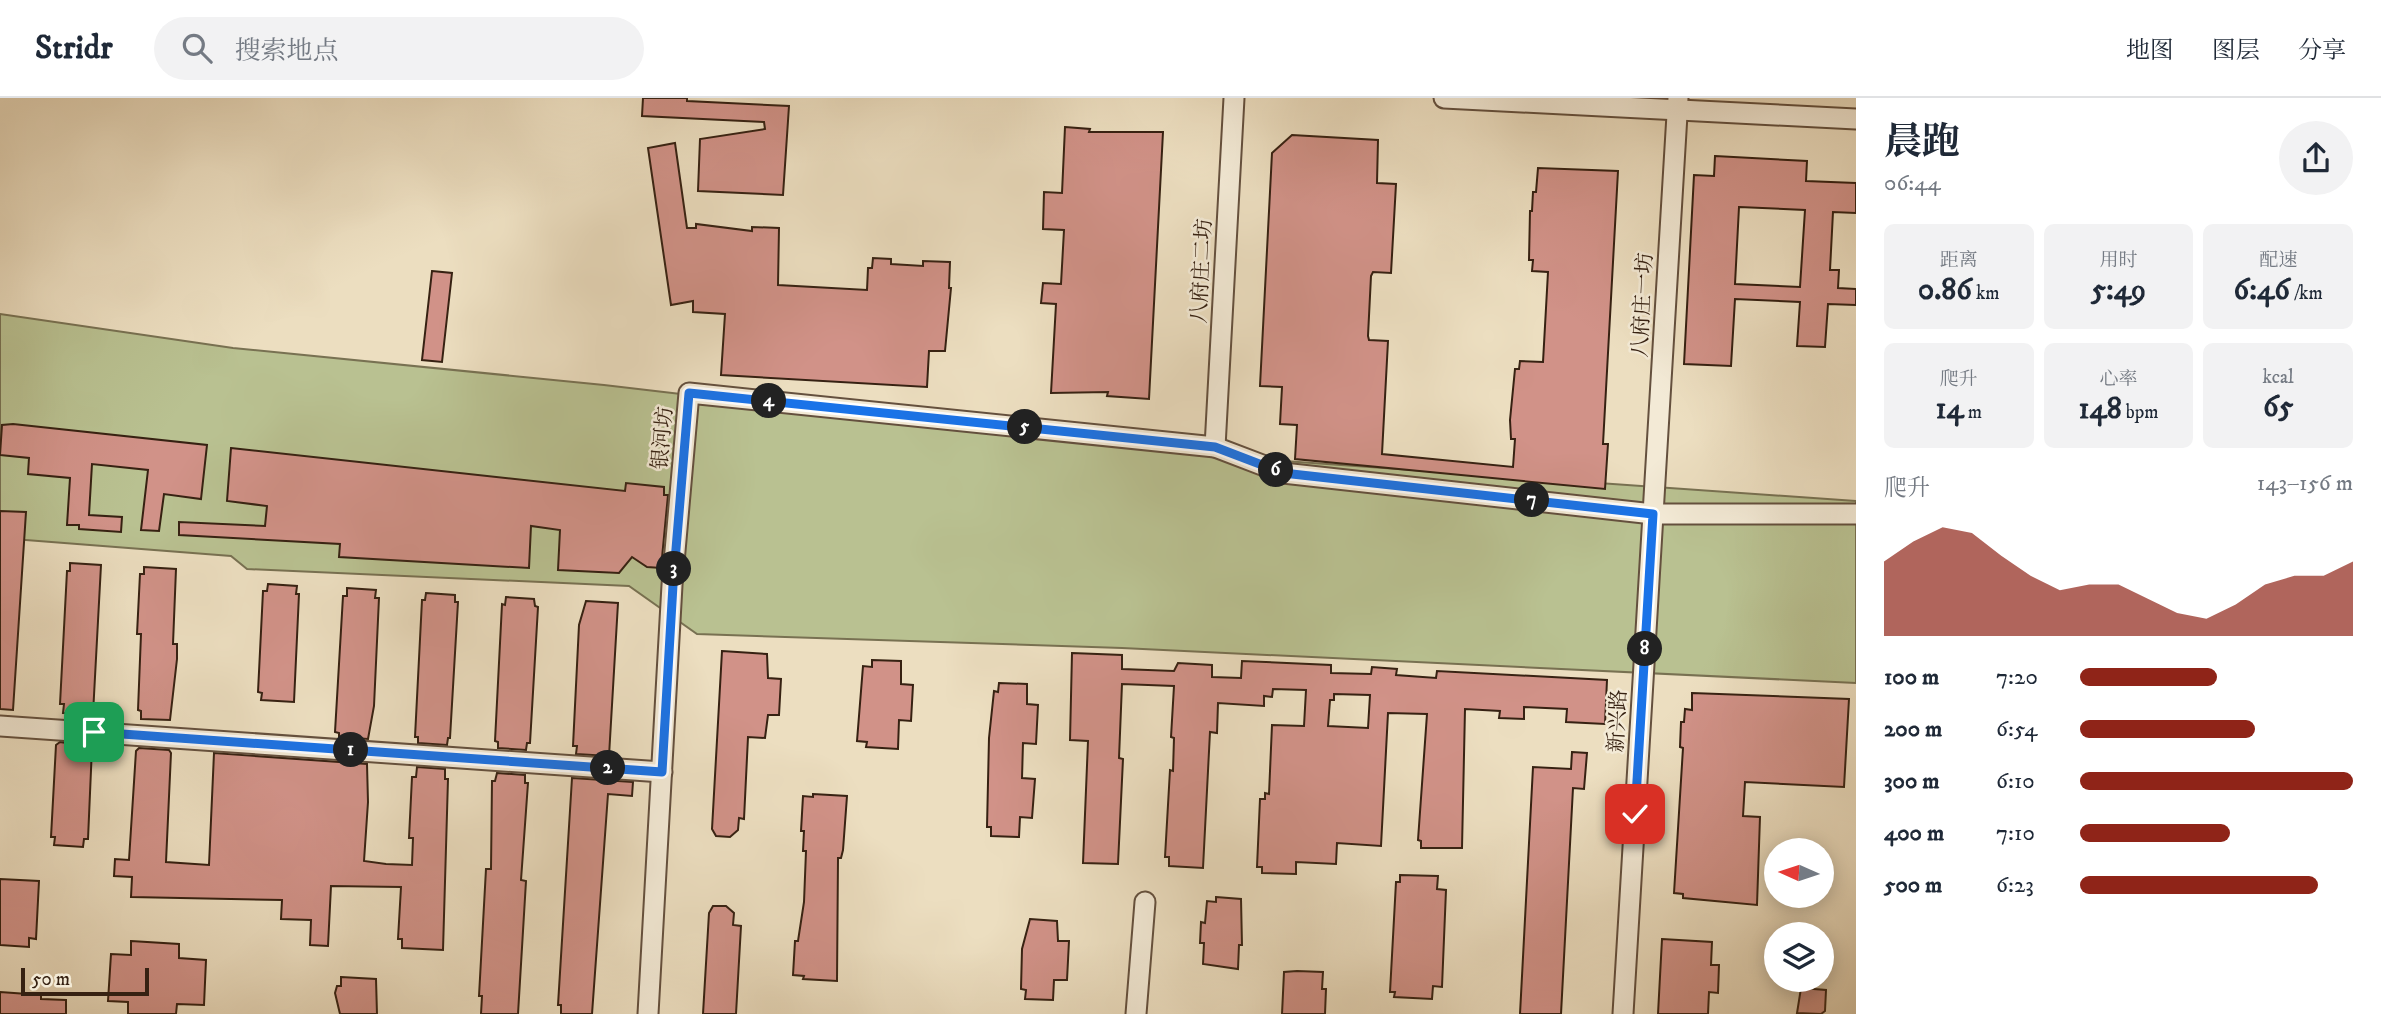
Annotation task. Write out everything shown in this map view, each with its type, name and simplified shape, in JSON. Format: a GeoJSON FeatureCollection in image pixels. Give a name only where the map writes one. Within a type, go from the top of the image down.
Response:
{"type":"FeatureCollection","features":[{"type":"Feature","properties":{"kind":"street","name":"八府庄二坊"},"geometry":{"type":"LineString","coordinates":[[1215,447],[1234,98]]}},
{"type":"Feature","properties":{"kind":"street"},"geometry":{"type":"LineString","coordinates":[[1444,98],[1678,105],[1856,119]]}},
{"type":"Feature","properties":{"kind":"street","name":"八府庄一坊"},"geometry":{"type":"LineString","coordinates":[[1653,514],[1678,105]]}},
{"type":"Feature","properties":{"kind":"street","name":"银河坊"},"geometry":{"type":"LineString","coordinates":[[648,1014],[673,585],[689,393],[1215,447]]}},
{"type":"Feature","properties":{"kind":"street"},"geometry":{"type":"LineString","coordinates":[[1215,447],[1283,473],[1653,514],[1856,514]]}},
{"type":"Feature","properties":{"kind":"street","name":"新兴路"},"geometry":{"type":"LineString","coordinates":[[1623,1014],[1653,514]]}},
{"type":"Feature","properties":{"kind":"street"},"geometry":{"type":"LineString","coordinates":[[0,726],[662,772]]}},
{"type":"Feature","properties":{"kind":"street"},"geometry":{"type":"LineString","coordinates":[[1136,1014],[1145,902]]}},
{"type":"Feature","properties":{"kind":"green space"},"geometry":{"type":"Polygon","coordinates":[[[0,314],[233,348],[604,385],[1212,456],[1856,501],[1856,683],[1122,648],[697,634],[629,586],[247,569],[231,556],[0,538],[0,314]]]}},
{"type":"Feature","properties":{"kind":"building"},"geometry":{"type":"Polygon","coordinates":[[[643,98],[687,98],[687,101],[789,106],[783,195],[698,191],[700,139],[765,129],[764,122],[642,116],[643,98]]]}},
{"type":"Feature","properties":{"kind":"building"},"geometry":{"type":"Polygon","coordinates":[[[1065,127],[1090,129],[1089,132],[1163,132],[1149,399],[1107,396],[1108,392],[1051,393],[1056,304],[1041,303],[1043,283],[1061,284],[1064,230],[1043,229],[1044,192],[1062,193],[1065,127]]]}},
{"type":"Feature","properties":{"kind":"building"},"geometry":{"type":"Polygon","coordinates":[[[1292,135],[1378,140],[1377,183],[1396,184],[1391,273],[1373,272],[1371,276],[1369,340],[1388,341],[1382,454],[1513,467],[1515,439],[1511,439],[1510,420],[1515,369],[1519,369],[1520,361],[1543,362],[1548,272],[1532,271],[1533,260],[1529,260],[1530,211],[1533,192],[1536,192],[1538,168],[1618,171],[1603,444],[1608,444],[1605,489],[1295,459],[1297,425],[1280,424],[1282,387],[1260,386],[1272,153],[1292,135]]]}},
{"type":"Feature","properties":{"kind":"building"},"geometry":{"type":"Polygon","coordinates":[[[675,143],[687,228],[696,228],[696,224],[752,231],[752,227],[779,228],[778,285],[867,290],[868,268],[872,268],[873,258],[891,259],[891,264],[923,266],[923,261],[950,262],[951,288],[945,351],[929,351],[927,387],[721,375],[725,314],[693,312],[693,301],[671,305],[648,148],[675,143]]]}},
{"type":"Feature","properties":{"kind":"building"},"geometry":{"type":"Polygon","coordinates":[[[1715,156],[1807,161],[1806,181],[1856,183],[1856,213],[1833,212],[1830,270],[1839,270],[1838,288],[1856,289],[1856,305],[1828,304],[1825,347],[1797,346],[1800,302],[1735,299],[1731,366],[1684,364],[1694,175],[1714,176],[1715,156]],[[1739,207],[1735,284],[1800,287],[1805,210],[1739,207]]]}},
{"type":"Feature","properties":{"kind":"building"},"geometry":{"type":"Polygon","coordinates":[[[432,271],[452,273],[442,362],[422,360],[432,271]]]}},
{"type":"Feature","properties":{"kind":"building"},"geometry":{"type":"Polygon","coordinates":[[[2,425],[207,445],[201,499],[164,494],[159,531],[141,530],[148,470],[92,464],[89,515],[122,517],[121,532],[79,529],[79,525],[67,525],[70,478],[28,474],[29,458],[0,455],[2,425]]]}},
{"type":"Feature","properties":{"kind":"building"},"geometry":{"type":"Polygon","coordinates":[[[231,448],[625,491],[626,483],[664,487],[664,495],[668,495],[661,568],[647,567],[632,557],[619,573],[558,570],[560,530],[531,526],[529,568],[339,557],[340,544],[179,535],[179,522],[265,526],[267,506],[227,501],[231,448]]]}},
{"type":"Feature","properties":{"kind":"building"},"geometry":{"type":"Polygon","coordinates":[[[0,511],[26,512],[13,710],[0,709],[0,511]]]}},
{"type":"Feature","properties":{"kind":"building"},"geometry":{"type":"Polygon","coordinates":[[[70,563],[101,565],[93,714],[63,713],[64,704],[60,704],[67,571],[70,571],[70,563]]]}},
{"type":"Feature","properties":{"kind":"building"},"geometry":{"type":"Polygon","coordinates":[[[144,567],[176,569],[173,644],[177,644],[177,659],[170,720],[141,719],[141,711],[138,710],[141,634],[137,634],[140,574],[144,574],[144,567]]]}},
{"type":"Feature","properties":{"kind":"building"},"geometry":{"type":"Polygon","coordinates":[[[268,584],[297,586],[296,594],[299,594],[294,702],[261,700],[262,693],[258,692],[263,591],[267,591],[268,584]]]}},
{"type":"Feature","properties":{"kind":"building"},"geometry":{"type":"Polygon","coordinates":[[[347,588],[376,590],[375,598],[379,598],[374,706],[368,739],[339,737],[339,733],[335,732],[343,596],[347,596],[347,588]]]}},
{"type":"Feature","properties":{"kind":"building"},"geometry":{"type":"Polygon","coordinates":[[[426,593],[455,595],[455,602],[458,602],[450,738],[447,745],[418,743],[418,737],[415,737],[422,600],[425,600],[426,593]]]}},
{"type":"Feature","properties":{"kind":"building"},"geometry":{"type":"Polygon","coordinates":[[[506,597],[534,599],[535,606],[538,607],[530,743],[527,743],[526,750],[498,748],[498,742],[495,741],[502,604],[505,605],[506,597]]]}},
{"type":"Feature","properties":{"kind":"building"},"geometry":{"type":"Polygon","coordinates":[[[586,601],[618,603],[609,756],[576,754],[577,746],[573,746],[579,625],[586,601]]]}},
{"type":"Feature","properties":{"kind":"building"},"geometry":{"type":"Polygon","coordinates":[[[722,651],[767,654],[768,678],[781,679],[779,715],[768,715],[765,738],[748,737],[744,819],[739,818],[738,830],[730,837],[716,836],[712,829],[722,651]]]}},
{"type":"Feature","properties":{"kind":"building"},"geometry":{"type":"Polygon","coordinates":[[[1072,653],[1122,655],[1122,669],[1174,671],[1178,663],[1212,665],[1212,677],[1241,678],[1242,661],[1331,665],[1331,673],[1371,674],[1372,667],[1397,669],[1396,675],[1436,678],[1437,671],[1607,680],[1605,724],[1566,722],[1567,709],[1524,707],[1524,719],[1499,718],[1500,711],[1465,709],[1462,848],[1421,848],[1421,841],[1418,840],[1427,714],[1388,713],[1381,846],[1337,843],[1336,864],[1296,862],[1296,874],[1262,873],[1262,867],[1257,867],[1260,799],[1265,799],[1265,793],[1269,794],[1272,725],[1304,726],[1306,690],[1273,689],[1272,697],[1264,696],[1264,706],[1218,703],[1217,733],[1210,732],[1203,868],[1169,866],[1169,857],[1165,857],[1170,770],[1173,771],[1174,738],[1171,737],[1174,686],[1122,684],[1119,758],[1123,759],[1118,864],[1083,863],[1088,741],[1070,740],[1072,653]],[[1334,694],[1334,700],[1330,700],[1328,726],[1368,728],[1370,695],[1334,694]]]}},
{"type":"Feature","properties":{"kind":"building"},"geometry":{"type":"Polygon","coordinates":[[[872,660],[901,661],[901,684],[913,685],[911,721],[899,720],[898,749],[866,747],[867,742],[857,741],[863,666],[872,667],[872,660]]]}},
{"type":"Feature","properties":{"kind":"building"},"geometry":{"type":"Polygon","coordinates":[[[999,683],[1027,684],[1027,704],[1038,705],[1036,744],[1023,743],[1022,778],[1035,779],[1032,818],[1020,817],[1019,837],[991,836],[991,827],[987,827],[989,738],[994,691],[998,692],[999,683]]]}},
{"type":"Feature","properties":{"kind":"building"},"geometry":{"type":"Polygon","coordinates":[[[1692,693],[1849,699],[1844,787],[1745,782],[1743,816],[1760,817],[1757,905],[1683,898],[1683,894],[1674,893],[1683,748],[1680,747],[1681,722],[1684,722],[1685,709],[1692,710],[1692,693]]]}},
{"type":"Feature","properties":{"kind":"building"},"geometry":{"type":"Polygon","coordinates":[[[60,742],[92,747],[88,839],[84,839],[83,847],[54,845],[55,837],[51,837],[56,745],[60,742]]]}},
{"type":"Feature","properties":{"kind":"building"},"geometry":{"type":"Polygon","coordinates":[[[139,748],[169,750],[171,753],[166,862],[209,865],[214,753],[367,764],[368,802],[364,861],[386,864],[412,865],[413,838],[409,838],[412,777],[416,777],[417,767],[445,769],[445,779],[448,779],[443,950],[402,948],[402,939],[398,939],[401,887],[331,886],[328,946],[310,945],[311,920],[281,919],[282,900],[131,897],[132,877],[114,876],[115,859],[129,860],[136,751],[139,748]]]}},
{"type":"Feature","properties":{"kind":"building"},"geometry":{"type":"Polygon","coordinates":[[[1572,752],[1587,753],[1584,789],[1573,788],[1561,1014],[1520,1014],[1533,767],[1571,769],[1572,752]]]}},
{"type":"Feature","properties":{"kind":"building"},"geometry":{"type":"Polygon","coordinates":[[[497,773],[525,775],[525,783],[528,783],[521,880],[526,881],[518,1014],[481,1014],[482,996],[479,996],[486,869],[491,869],[492,781],[495,781],[497,773]]]}},
{"type":"Feature","properties":{"kind":"building"},"geometry":{"type":"Polygon","coordinates":[[[572,778],[633,782],[632,796],[608,794],[592,1014],[561,1014],[561,1005],[558,1005],[572,778]]]}},
{"type":"Feature","properties":{"kind":"building"},"geometry":{"type":"Polygon","coordinates":[[[813,794],[847,796],[843,850],[841,858],[838,858],[837,981],[803,979],[804,976],[793,975],[795,941],[798,941],[804,902],[806,851],[803,851],[804,831],[801,831],[803,796],[813,797],[813,794]]]}},
{"type":"Feature","properties":{"kind":"building"},"geometry":{"type":"Polygon","coordinates":[[[1400,875],[1438,876],[1437,889],[1446,890],[1442,987],[1433,986],[1432,999],[1394,997],[1395,992],[1390,992],[1396,882],[1400,882],[1400,875]]]}},
{"type":"Feature","properties":{"kind":"building"},"geometry":{"type":"Polygon","coordinates":[[[0,879],[39,881],[36,939],[29,938],[29,947],[0,945],[0,879]]]}},
{"type":"Feature","properties":{"kind":"building"},"geometry":{"type":"Polygon","coordinates":[[[1216,897],[1241,899],[1242,945],[1239,945],[1238,969],[1203,964],[1201,922],[1205,923],[1207,901],[1216,902],[1216,897]]]}},
{"type":"Feature","properties":{"kind":"building"},"geometry":{"type":"Polygon","coordinates":[[[713,906],[726,906],[734,913],[733,925],[741,926],[736,1014],[703,1014],[709,913],[713,906]]]}},
{"type":"Feature","properties":{"kind":"building"},"geometry":{"type":"Polygon","coordinates":[[[1030,919],[1057,921],[1058,941],[1069,941],[1067,980],[1054,980],[1053,1000],[1025,999],[1026,990],[1021,989],[1022,949],[1030,919]]]}},
{"type":"Feature","properties":{"kind":"building"},"geometry":{"type":"Polygon","coordinates":[[[1662,939],[1712,942],[1711,965],[1719,965],[1718,993],[1709,992],[1708,1014],[1658,1014],[1662,939]]]}},
{"type":"Feature","properties":{"kind":"building"},"geometry":{"type":"Polygon","coordinates":[[[131,941],[179,944],[179,958],[206,960],[204,1005],[177,1004],[176,1014],[128,1014],[128,1002],[108,1001],[111,954],[131,955],[131,941]]]}},
{"type":"Feature","properties":{"kind":"building"},"geometry":{"type":"Polygon","coordinates":[[[1284,972],[1323,972],[1322,989],[1326,989],[1325,1014],[1282,1014],[1284,972]]]}},
{"type":"Feature","properties":{"kind":"building"},"geometry":{"type":"Polygon","coordinates":[[[341,977],[376,979],[377,1014],[340,1014],[335,993],[337,986],[341,986],[341,977]]]}},
{"type":"Feature","properties":{"kind":"building"},"geometry":{"type":"Polygon","coordinates":[[[0,992],[66,1000],[66,1014],[0,1014],[0,992]]]}},
{"type":"Feature","properties":{"kind":"building"},"geometry":{"type":"Polygon","coordinates":[[[1800,992],[1826,992],[1825,1011],[1821,1014],[1797,1013],[1800,992]]]}},
{"type":"Feature","properties":{"kind":"route"},"geometry":{"type":"LineString","coordinates":[[94,732],[662,772],[673,585],[689,393],[1215,447],[1283,473],[1653,514],[1635,814]]}}]}
